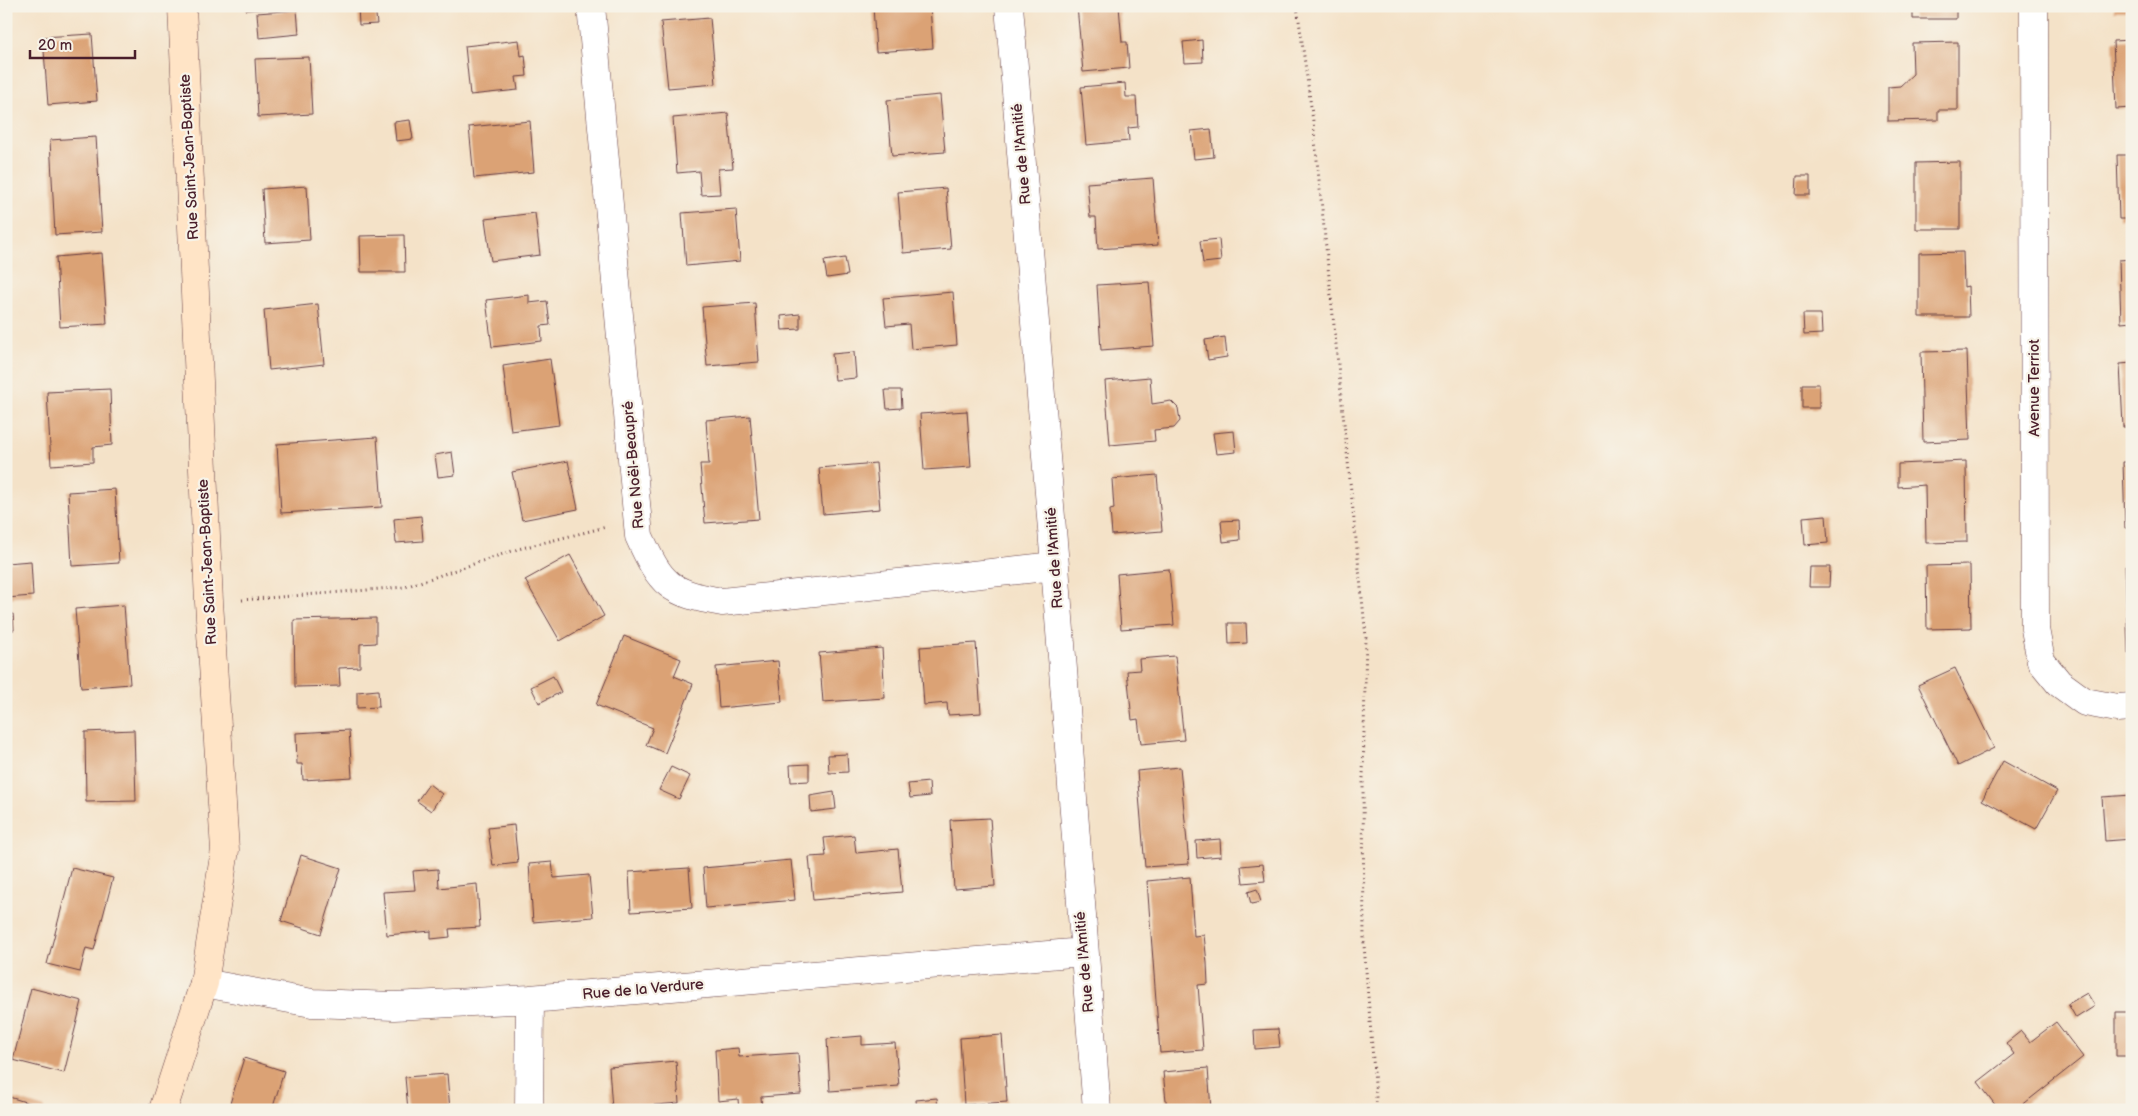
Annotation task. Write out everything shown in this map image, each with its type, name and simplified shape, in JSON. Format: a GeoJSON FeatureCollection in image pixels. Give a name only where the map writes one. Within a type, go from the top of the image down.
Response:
{"type":"FeatureCollection","features":[{"type":"Feature","properties":{"kind":"street","name":"Rue Saint-Jean-Baptiste"},"geometry":{"type":"LineString","coordinates":[[163,1110],[204,983],[225,850],[209,602],[182,6]]}},
{"type":"Feature","properties":{"kind":"street","name":"Rue Noël-Beaupré"},"geometry":{"type":"LineString","coordinates":[[590,6],[637,520],[639,536],[653,567],[670,587],[692,597],[722,602],[1055,566]]}},
{"type":"Feature","properties":{"kind":"street","name":"Rue de l'Amitié"},"geometry":{"type":"LineString","coordinates":[[1009,6],[1097,1110]]}},
{"type":"Feature","properties":{"kind":"street","name":"Avenue Terriot"},"geometry":{"type":"LineString","coordinates":[[2034,6],[2035,629],[2041,661],[2059,683],[2085,702],[2117,708],[2132,707]]}},
{"type":"Feature","properties":{"kind":"street","name":"Rue de la Verdure"},"geometry":{"type":"LineString","coordinates":[[204,983],[312,1003],[394,1006],[530,999],[1083,952]]}},
{"type":"Feature","properties":{"kind":"street"},"geometry":{"type":"LineString","coordinates":[[529,1110],[530,999]]}},
{"type":"Feature","properties":{"kind":"path"},"geometry":{"type":"LineString","coordinates":[[1297,6],[1313,121],[1366,637],[1363,779],[1364,945],[1377,1110]]}},
{"type":"Feature","properties":{"kind":"path"},"geometry":{"type":"LineString","coordinates":[[209,602],[405,587],[459,567],[527,546],[637,520]]}},
{"type":"Feature","properties":{"kind":"building"},"geometry":{"type":"Polygon","coordinates":[[[246,6],[284,6],[284,8],[246,10],[246,6]]]}},
{"type":"Feature","properties":{"kind":"building"},"geometry":{"type":"Polygon","coordinates":[[[358,6],[375,6],[377,24],[359,25],[358,6]]]}},
{"type":"Feature","properties":{"kind":"building"},"geometry":{"type":"Polygon","coordinates":[[[873,6],[930,6],[933,48],[876,52],[873,6]]]}},
{"type":"Feature","properties":{"kind":"building"},"geometry":{"type":"Polygon","coordinates":[[[1077,6],[1119,6],[1122,42],[1127,42],[1129,68],[1083,72],[1077,6]]]}},
{"type":"Feature","properties":{"kind":"building"},"geometry":{"type":"Polygon","coordinates":[[[1913,6],[1956,6],[1956,19],[1913,19],[1913,6]]]}},
{"type":"Feature","properties":{"kind":"building"},"geometry":{"type":"Polygon","coordinates":[[[2114,6],[2132,6],[2132,11],[2114,11],[2114,6]]]}},
{"type":"Feature","properties":{"kind":"building"},"geometry":{"type":"Polygon","coordinates":[[[297,10],[299,34],[259,38],[257,13],[297,10]]]}},
{"type":"Feature","properties":{"kind":"building"},"geometry":{"type":"Polygon","coordinates":[[[710,18],[716,84],[668,88],[661,22],[710,18]]]}},
{"type":"Feature","properties":{"kind":"building"},"geometry":{"type":"Polygon","coordinates":[[[92,34],[97,101],[48,105],[43,37],[92,34]]]}},
{"type":"Feature","properties":{"kind":"building"},"geometry":{"type":"Polygon","coordinates":[[[519,40],[521,56],[525,55],[527,76],[516,77],[518,90],[470,95],[465,46],[519,40]]]}},
{"type":"Feature","properties":{"kind":"building"},"geometry":{"type":"Polygon","coordinates":[[[1202,40],[1203,62],[1185,63],[1183,42],[1202,40]]]}},
{"type":"Feature","properties":{"kind":"building"},"geometry":{"type":"Polygon","coordinates":[[[2132,40],[2132,108],[2116,109],[2113,41],[2132,40]]]}},
{"type":"Feature","properties":{"kind":"building"},"geometry":{"type":"Polygon","coordinates":[[[1958,42],[1958,110],[1938,110],[1938,120],[1888,121],[1888,87],[1900,86],[1913,74],[1912,43],[1958,42]]]}},
{"type":"Feature","properties":{"kind":"building"},"geometry":{"type":"Polygon","coordinates":[[[309,57],[312,114],[258,117],[255,59],[309,57]]]}},
{"type":"Feature","properties":{"kind":"building"},"geometry":{"type":"Polygon","coordinates":[[[1125,83],[1126,97],[1136,97],[1138,127],[1128,128],[1129,141],[1086,145],[1081,87],[1125,83]]]}},
{"type":"Feature","properties":{"kind":"building"},"geometry":{"type":"Polygon","coordinates":[[[940,95],[945,152],[892,156],[887,100],[940,95]]]}},
{"type":"Feature","properties":{"kind":"building"},"geometry":{"type":"Polygon","coordinates":[[[728,113],[733,168],[718,169],[720,194],[701,195],[699,171],[677,173],[673,118],[728,113]]]}},
{"type":"Feature","properties":{"kind":"building"},"geometry":{"type":"Polygon","coordinates":[[[410,120],[413,139],[396,141],[394,122],[410,120]]]}},
{"type":"Feature","properties":{"kind":"building"},"geometry":{"type":"Polygon","coordinates":[[[530,121],[534,172],[474,178],[469,127],[530,121]]]}},
{"type":"Feature","properties":{"kind":"building"},"geometry":{"type":"Polygon","coordinates":[[[1211,129],[1214,157],[1194,159],[1191,131],[1211,129]]]}},
{"type":"Feature","properties":{"kind":"building"},"geometry":{"type":"Polygon","coordinates":[[[96,137],[102,232],[55,235],[50,140],[96,137]]]}},
{"type":"Feature","properties":{"kind":"building"},"geometry":{"type":"Polygon","coordinates":[[[2117,155],[2132,155],[2132,219],[2119,219],[2117,155]]]}},
{"type":"Feature","properties":{"kind":"building"},"geometry":{"type":"Polygon","coordinates":[[[1960,162],[1960,229],[1916,229],[1916,163],[1960,162]]]}},
{"type":"Feature","properties":{"kind":"building"},"geometry":{"type":"Polygon","coordinates":[[[1797,176],[1810,176],[1810,195],[1796,195],[1797,176]]]}},
{"type":"Feature","properties":{"kind":"building"},"geometry":{"type":"Polygon","coordinates":[[[1153,178],[1158,245],[1098,249],[1096,217],[1090,217],[1087,183],[1153,178]]]}},
{"type":"Feature","properties":{"kind":"building"},"geometry":{"type":"Polygon","coordinates":[[[307,186],[310,240],[265,243],[262,189],[307,186]]]}},
{"type":"Feature","properties":{"kind":"building"},"geometry":{"type":"Polygon","coordinates":[[[946,188],[951,249],[903,253],[898,192],[946,188]]]}},
{"type":"Feature","properties":{"kind":"building"},"geometry":{"type":"Polygon","coordinates":[[[736,209],[740,261],[686,266],[682,213],[736,209]]]}},
{"type":"Feature","properties":{"kind":"building"},"geometry":{"type":"Polygon","coordinates":[[[535,213],[540,255],[491,261],[485,219],[535,213]]]}},
{"type":"Feature","properties":{"kind":"building"},"geometry":{"type":"Polygon","coordinates":[[[404,235],[405,272],[361,272],[360,236],[404,235]]]}},
{"type":"Feature","properties":{"kind":"building"},"geometry":{"type":"Polygon","coordinates":[[[1219,239],[1221,261],[1203,263],[1200,241],[1219,239]]]}},
{"type":"Feature","properties":{"kind":"building"},"geometry":{"type":"Polygon","coordinates":[[[1963,252],[1964,287],[1968,286],[1969,317],[1919,317],[1919,253],[1963,252]]]}},
{"type":"Feature","properties":{"kind":"building"},"geometry":{"type":"Polygon","coordinates":[[[102,253],[107,324],[60,327],[56,257],[102,253]]]}},
{"type":"Feature","properties":{"kind":"building"},"geometry":{"type":"Polygon","coordinates":[[[845,258],[848,275],[827,278],[824,261],[845,258]]]}},
{"type":"Feature","properties":{"kind":"building"},"geometry":{"type":"Polygon","coordinates":[[[2132,259],[2132,322],[2121,323],[2119,260],[2132,259]]]}},
{"type":"Feature","properties":{"kind":"building"},"geometry":{"type":"Polygon","coordinates":[[[1149,282],[1154,346],[1101,350],[1097,285],[1149,282]]]}},
{"type":"Feature","properties":{"kind":"building"},"geometry":{"type":"Polygon","coordinates":[[[953,292],[957,345],[911,349],[909,324],[886,326],[883,298],[953,292]]]}},
{"type":"Feature","properties":{"kind":"building"},"geometry":{"type":"Polygon","coordinates":[[[529,295],[529,303],[547,301],[550,325],[541,326],[542,341],[492,347],[486,300],[529,295]]]}},
{"type":"Feature","properties":{"kind":"building"},"geometry":{"type":"Polygon","coordinates":[[[755,303],[759,362],[707,366],[702,307],[755,303]]]}},
{"type":"Feature","properties":{"kind":"building"},"geometry":{"type":"Polygon","coordinates":[[[318,304],[324,364],[269,370],[264,310],[318,304]]]}},
{"type":"Feature","properties":{"kind":"building"},"geometry":{"type":"Polygon","coordinates":[[[800,314],[800,329],[782,330],[781,316],[800,314]]]}},
{"type":"Feature","properties":{"kind":"building"},"geometry":{"type":"Polygon","coordinates":[[[1803,314],[1821,314],[1822,334],[1804,335],[1803,314]]]}},
{"type":"Feature","properties":{"kind":"building"},"geometry":{"type":"Polygon","coordinates":[[[1225,337],[1227,357],[1208,360],[1205,340],[1225,337]]]}},
{"type":"Feature","properties":{"kind":"building"},"geometry":{"type":"Polygon","coordinates":[[[1967,351],[1970,440],[1923,442],[1921,352],[1967,351]]]}},
{"type":"Feature","properties":{"kind":"building"},"geometry":{"type":"Polygon","coordinates":[[[854,352],[856,378],[835,380],[832,354],[854,352]]]}},
{"type":"Feature","properties":{"kind":"building"},"geometry":{"type":"Polygon","coordinates":[[[550,359],[559,425],[511,431],[503,366],[550,359]]]}},
{"type":"Feature","properties":{"kind":"building"},"geometry":{"type":"Polygon","coordinates":[[[2132,363],[2132,427],[2123,427],[2120,364],[2132,363]]]}},
{"type":"Feature","properties":{"kind":"building"},"geometry":{"type":"Polygon","coordinates":[[[1150,377],[1152,404],[1171,401],[1178,408],[1180,421],[1174,428],[1154,430],[1155,441],[1110,445],[1105,381],[1150,377]]]}},
{"type":"Feature","properties":{"kind":"building"},"geometry":{"type":"Polygon","coordinates":[[[1802,384],[1819,384],[1819,408],[1802,408],[1802,384]]]}},
{"type":"Feature","properties":{"kind":"building"},"geometry":{"type":"Polygon","coordinates":[[[110,389],[112,445],[93,447],[93,462],[51,465],[47,392],[110,389]]]}},
{"type":"Feature","properties":{"kind":"building"},"geometry":{"type":"Polygon","coordinates":[[[885,390],[901,390],[902,408],[887,409],[885,390]]]}},
{"type":"Feature","properties":{"kind":"building"},"geometry":{"type":"Polygon","coordinates":[[[967,411],[971,467],[924,470],[920,414],[967,411]]]}},
{"type":"Feature","properties":{"kind":"building"},"geometry":{"type":"Polygon","coordinates":[[[750,416],[759,519],[705,523],[700,464],[709,464],[706,420],[750,416]]]}},
{"type":"Feature","properties":{"kind":"building"},"geometry":{"type":"Polygon","coordinates":[[[1234,431],[1236,452],[1216,454],[1213,433],[1234,431]]]}},
{"type":"Feature","properties":{"kind":"building"},"geometry":{"type":"Polygon","coordinates":[[[377,437],[382,507],[281,513],[277,444],[377,437]]]}},
{"type":"Feature","properties":{"kind":"building"},"geometry":{"type":"Polygon","coordinates":[[[452,452],[455,475],[438,477],[435,455],[452,452]]]}},
{"type":"Feature","properties":{"kind":"building"},"geometry":{"type":"Polygon","coordinates":[[[568,461],[578,509],[522,520],[512,472],[568,461]]]}},
{"type":"Feature","properties":{"kind":"building"},"geometry":{"type":"Polygon","coordinates":[[[1966,461],[1967,542],[1926,543],[1925,485],[1898,487],[1898,464],[1966,461]]]}},
{"type":"Feature","properties":{"kind":"building"},"geometry":{"type":"Polygon","coordinates":[[[2123,462],[2132,462],[2132,528],[2125,528],[2123,462]]]}},
{"type":"Feature","properties":{"kind":"building"},"geometry":{"type":"Polygon","coordinates":[[[876,463],[880,509],[823,514],[819,468],[876,463]]]}},
{"type":"Feature","properties":{"kind":"building"},"geometry":{"type":"Polygon","coordinates":[[[1157,475],[1162,531],[1112,535],[1110,510],[1114,509],[1112,479],[1157,475]]]}},
{"type":"Feature","properties":{"kind":"building"},"geometry":{"type":"Polygon","coordinates":[[[115,489],[119,563],[72,566],[68,492],[115,489]]]}},
{"type":"Feature","properties":{"kind":"building"},"geometry":{"type":"Polygon","coordinates":[[[1826,515],[1828,543],[1805,545],[1803,517],[1826,515]]]}},
{"type":"Feature","properties":{"kind":"building"},"geometry":{"type":"Polygon","coordinates":[[[421,516],[423,541],[396,543],[394,519],[421,516]]]}},
{"type":"Feature","properties":{"kind":"building"},"geometry":{"type":"Polygon","coordinates":[[[1239,520],[1240,540],[1223,542],[1221,521],[1239,520]]]}},
{"type":"Feature","properties":{"kind":"building"},"geometry":{"type":"Polygon","coordinates":[[[570,555],[604,616],[560,641],[525,580],[570,555]]]}},
{"type":"Feature","properties":{"kind":"building"},"geometry":{"type":"Polygon","coordinates":[[[31,561],[33,596],[6,598],[6,563],[31,561]]]}},
{"type":"Feature","properties":{"kind":"building"},"geometry":{"type":"Polygon","coordinates":[[[1970,565],[1971,628],[1927,629],[1926,566],[1970,565]]]}},
{"type":"Feature","properties":{"kind":"building"},"geometry":{"type":"Polygon","coordinates":[[[2125,566],[2132,566],[2132,653],[2128,653],[2125,566]]]}},
{"type":"Feature","properties":{"kind":"building"},"geometry":{"type":"Polygon","coordinates":[[[1810,567],[1830,567],[1829,587],[1809,587],[1810,567]]]}},
{"type":"Feature","properties":{"kind":"building"},"geometry":{"type":"Polygon","coordinates":[[[1169,569],[1174,625],[1121,629],[1117,574],[1169,569]]]}},
{"type":"Feature","properties":{"kind":"building"},"geometry":{"type":"Polygon","coordinates":[[[124,605],[130,684],[81,688],[75,609],[124,605]]]}},
{"type":"Feature","properties":{"kind":"building"},"geometry":{"type":"Polygon","coordinates":[[[13,614],[14,630],[6,630],[6,615],[13,614]]]}},
{"type":"Feature","properties":{"kind":"building"},"geometry":{"type":"Polygon","coordinates":[[[376,618],[376,643],[360,644],[360,667],[339,668],[340,686],[295,687],[294,620],[376,618]]]}},
{"type":"Feature","properties":{"kind":"building"},"geometry":{"type":"Polygon","coordinates":[[[1228,623],[1246,623],[1247,643],[1229,644],[1228,623]]]}},
{"type":"Feature","properties":{"kind":"building"},"geometry":{"type":"Polygon","coordinates":[[[624,636],[681,659],[674,676],[693,684],[665,753],[646,745],[653,728],[596,705],[624,636]]]}},
{"type":"Feature","properties":{"kind":"building"},"geometry":{"type":"Polygon","coordinates":[[[976,643],[981,713],[948,715],[947,703],[924,705],[920,647],[976,643]]]}},
{"type":"Feature","properties":{"kind":"building"},"geometry":{"type":"Polygon","coordinates":[[[882,648],[885,698],[823,702],[819,653],[882,648]]]}},
{"type":"Feature","properties":{"kind":"building"},"geometry":{"type":"Polygon","coordinates":[[[1175,656],[1184,740],[1141,744],[1138,719],[1132,720],[1127,671],[1140,670],[1139,659],[1175,656]]]}},
{"type":"Feature","properties":{"kind":"building"},"geometry":{"type":"Polygon","coordinates":[[[778,661],[782,702],[719,708],[716,667],[778,661]]]}},
{"type":"Feature","properties":{"kind":"building"},"geometry":{"type":"Polygon","coordinates":[[[1955,668],[1994,748],[1958,766],[1918,685],[1955,668]]]}},
{"type":"Feature","properties":{"kind":"building"},"geometry":{"type":"Polygon","coordinates":[[[553,676],[561,692],[539,703],[531,687],[553,676]]]}},
{"type":"Feature","properties":{"kind":"building"},"geometry":{"type":"Polygon","coordinates":[[[378,690],[379,707],[357,708],[357,692],[378,690]]]}},
{"type":"Feature","properties":{"kind":"building"},"geometry":{"type":"Polygon","coordinates":[[[134,730],[136,801],[86,802],[85,732],[134,730]]]}},
{"type":"Feature","properties":{"kind":"building"},"geometry":{"type":"Polygon","coordinates":[[[349,730],[352,777],[303,780],[302,764],[297,764],[296,733],[349,730]]]}},
{"type":"Feature","properties":{"kind":"building"},"geometry":{"type":"Polygon","coordinates":[[[847,754],[848,772],[829,773],[828,755],[847,754]]]}},
{"type":"Feature","properties":{"kind":"building"},"geometry":{"type":"Polygon","coordinates":[[[2003,761],[2057,791],[2036,829],[1982,800],[2003,761]]]}},
{"type":"Feature","properties":{"kind":"building"},"geometry":{"type":"Polygon","coordinates":[[[809,764],[809,781],[791,782],[790,765],[809,764]]]}},
{"type":"Feature","properties":{"kind":"building"},"geometry":{"type":"Polygon","coordinates":[[[671,767],[690,776],[679,799],[659,790],[671,767]]]}},
{"type":"Feature","properties":{"kind":"building"},"geometry":{"type":"Polygon","coordinates":[[[1180,767],[1189,864],[1145,867],[1137,771],[1180,767]]]}},
{"type":"Feature","properties":{"kind":"building"},"geometry":{"type":"Polygon","coordinates":[[[929,782],[930,796],[910,798],[908,784],[929,782]]]}},
{"type":"Feature","properties":{"kind":"building"},"geometry":{"type":"Polygon","coordinates":[[[429,784],[442,794],[431,811],[417,801],[429,784]]]}},
{"type":"Feature","properties":{"kind":"building"},"geometry":{"type":"Polygon","coordinates":[[[834,792],[836,809],[811,812],[810,796],[834,792]]]}},
{"type":"Feature","properties":{"kind":"building"},"geometry":{"type":"Polygon","coordinates":[[[2132,795],[2132,839],[2105,841],[2102,797],[2132,795]]]}},
{"type":"Feature","properties":{"kind":"building"},"geometry":{"type":"Polygon","coordinates":[[[990,818],[995,886],[954,889],[950,820],[990,818]]]}},
{"type":"Feature","properties":{"kind":"building"},"geometry":{"type":"Polygon","coordinates":[[[514,825],[518,863],[493,866],[488,828],[514,825]]]}},
{"type":"Feature","properties":{"kind":"building"},"geometry":{"type":"Polygon","coordinates":[[[854,835],[856,853],[898,849],[902,892],[813,900],[809,857],[826,856],[824,838],[854,835]]]}},
{"type":"Feature","properties":{"kind":"building"},"geometry":{"type":"Polygon","coordinates":[[[1220,839],[1221,856],[1197,858],[1196,841],[1220,839]]]}},
{"type":"Feature","properties":{"kind":"building"},"geometry":{"type":"Polygon","coordinates":[[[301,855],[341,868],[321,934],[281,921],[301,855]]]}},
{"type":"Feature","properties":{"kind":"building"},"geometry":{"type":"Polygon","coordinates":[[[791,860],[795,900],[706,908],[703,868],[791,860]]]}},
{"type":"Feature","properties":{"kind":"building"},"geometry":{"type":"Polygon","coordinates":[[[552,862],[554,878],[589,875],[593,917],[533,922],[529,864],[552,862]]]}},
{"type":"Feature","properties":{"kind":"building"},"geometry":{"type":"Polygon","coordinates":[[[1263,864],[1265,881],[1243,883],[1241,866],[1263,864]]]}},
{"type":"Feature","properties":{"kind":"building"},"geometry":{"type":"Polygon","coordinates":[[[72,868],[113,878],[94,950],[86,948],[80,972],[47,964],[72,868]]]}},
{"type":"Feature","properties":{"kind":"building"},"geometry":{"type":"Polygon","coordinates":[[[689,868],[692,908],[631,912],[629,872],[689,868]]]}},
{"type":"Feature","properties":{"kind":"building"},"geometry":{"type":"Polygon","coordinates":[[[438,869],[439,888],[477,884],[480,927],[449,929],[450,937],[431,939],[431,931],[387,935],[383,892],[415,890],[413,871],[438,869]]]}},
{"type":"Feature","properties":{"kind":"building"},"geometry":{"type":"Polygon","coordinates":[[[1190,877],[1194,936],[1204,935],[1207,963],[1208,984],[1198,985],[1203,1050],[1160,1053],[1147,881],[1190,877]]]}},
{"type":"Feature","properties":{"kind":"building"},"geometry":{"type":"Polygon","coordinates":[[[1257,889],[1261,902],[1251,904],[1248,892],[1257,889]]]}},
{"type":"Feature","properties":{"kind":"building"},"geometry":{"type":"Polygon","coordinates":[[[31,988],[82,1001],[64,1073],[13,1060],[31,988]]]}},
{"type":"Feature","properties":{"kind":"building"},"geometry":{"type":"Polygon","coordinates":[[[2087,993],[2095,1006],[2076,1018],[2068,1004],[2087,993]]]}},
{"type":"Feature","properties":{"kind":"building"},"geometry":{"type":"Polygon","coordinates":[[[2116,1012],[2132,1012],[2132,1056],[2116,1056],[2116,1012]]]}},
{"type":"Feature","properties":{"kind":"building"},"geometry":{"type":"Polygon","coordinates":[[[2056,1022],[2083,1057],[2016,1110],[1999,1110],[1978,1082],[2014,1054],[2006,1043],[2021,1031],[2030,1042],[2056,1022]]]}},
{"type":"Feature","properties":{"kind":"building"},"geometry":{"type":"Polygon","coordinates":[[[1278,1029],[1280,1047],[1255,1049],[1254,1030],[1278,1029]]]}},
{"type":"Feature","properties":{"kind":"building"},"geometry":{"type":"Polygon","coordinates":[[[1002,1035],[1007,1102],[964,1105],[960,1038],[1002,1035]]]}},
{"type":"Feature","properties":{"kind":"building"},"geometry":{"type":"Polygon","coordinates":[[[862,1036],[862,1045],[895,1043],[899,1086],[830,1091],[827,1039],[862,1036]]]}},
{"type":"Feature","properties":{"kind":"building"},"geometry":{"type":"Polygon","coordinates":[[[738,1048],[739,1057],[798,1053],[801,1094],[761,1097],[762,1110],[739,1110],[738,1099],[718,1101],[715,1050],[738,1048]]]}},
{"type":"Feature","properties":{"kind":"building"},"geometry":{"type":"Polygon","coordinates":[[[244,1058],[284,1071],[272,1110],[228,1110],[244,1058]]]}},
{"type":"Feature","properties":{"kind":"building"},"geometry":{"type":"Polygon","coordinates":[[[676,1061],[679,1103],[612,1109],[609,1067],[676,1061]]]}},
{"type":"Feature","properties":{"kind":"building"},"geometry":{"type":"Polygon","coordinates":[[[1208,1068],[1211,1110],[1167,1110],[1163,1072],[1208,1068]]]}},
{"type":"Feature","properties":{"kind":"building"},"geometry":{"type":"Polygon","coordinates":[[[447,1074],[450,1110],[408,1110],[405,1077],[447,1074]]]}},
{"type":"Feature","properties":{"kind":"building"},"geometry":{"type":"Polygon","coordinates":[[[6,1096],[45,1108],[44,1110],[6,1110],[6,1096]]]}},
{"type":"Feature","properties":{"kind":"building"},"geometry":{"type":"Polygon","coordinates":[[[937,1098],[938,1110],[917,1110],[916,1100],[937,1098]]]}}]}
